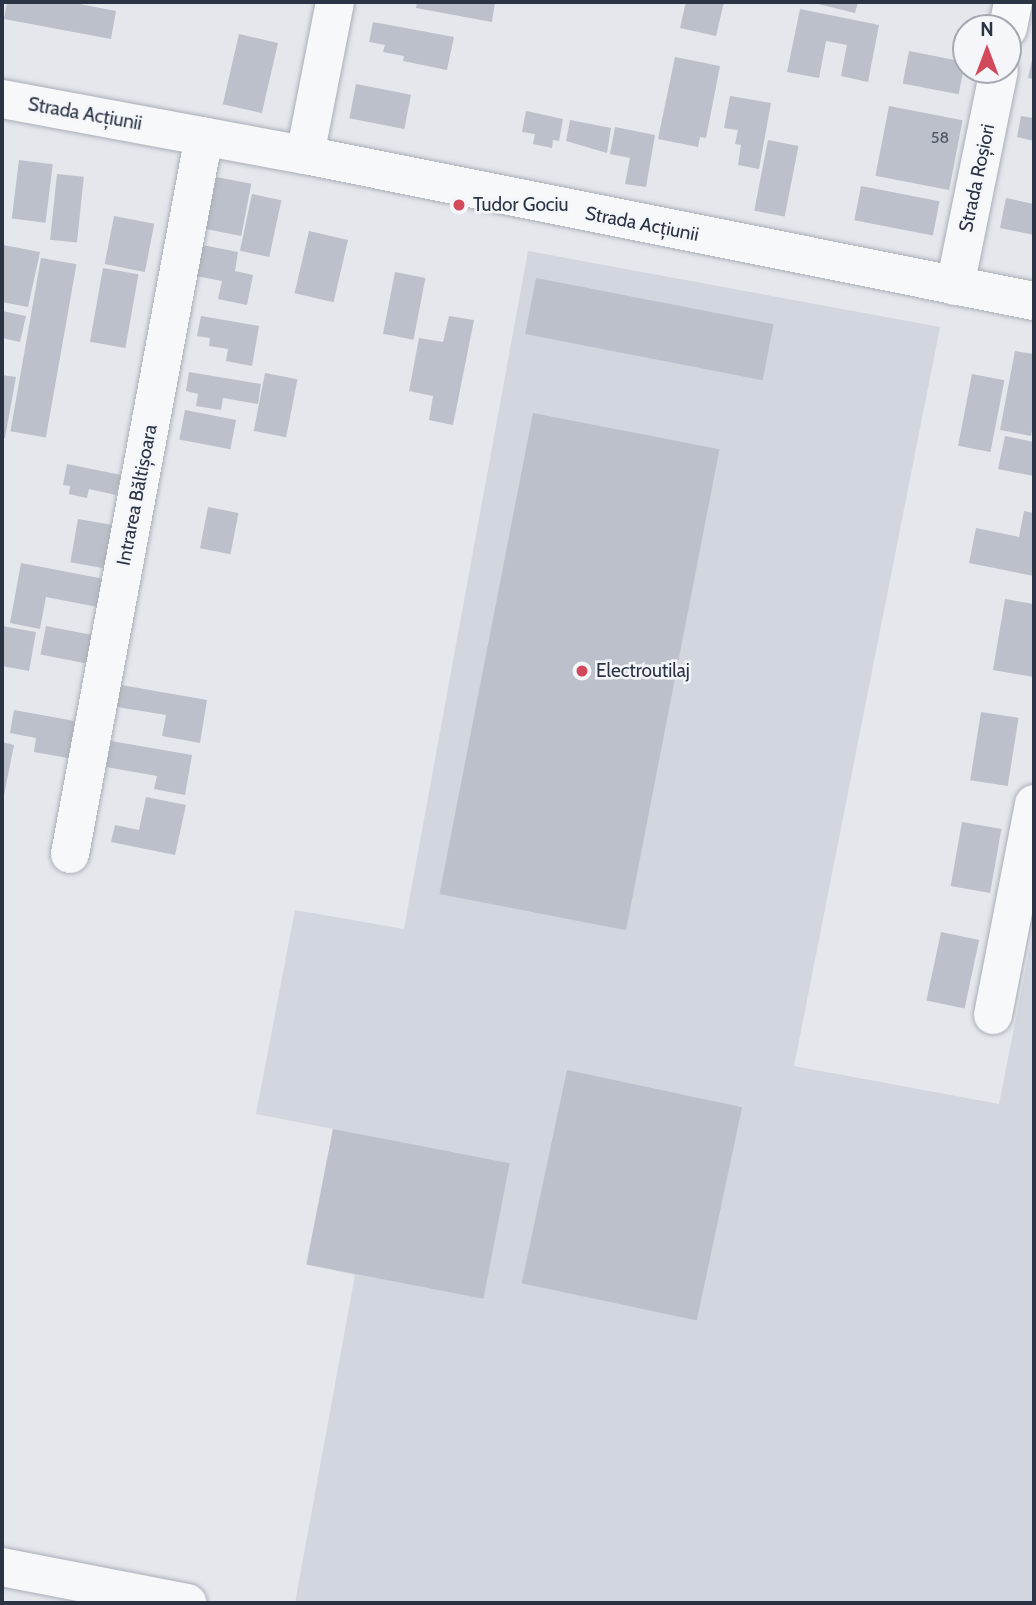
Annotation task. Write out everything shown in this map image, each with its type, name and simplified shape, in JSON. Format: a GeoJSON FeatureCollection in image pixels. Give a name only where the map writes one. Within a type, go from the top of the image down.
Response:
{"type":"FeatureCollection","features":[{"type":"Feature","properties":{"kind":"street"},"geometry":{"type":"LineString","coordinates":[[305,155],[335,2]]}},
{"type":"Feature","properties":{"kind":"street","name":"Strada Roșiori"},"geometry":{"type":"LineString","coordinates":[[955,286],[996,84]]}},
{"type":"Feature","properties":{"kind":"street","name":"Strada Acțiunii"},"geometry":{"type":"LineString","coordinates":[[2,102],[305,155],[463,190],[1034,302]]}},
{"type":"Feature","properties":{"kind":"street","name":"Intrarea Băltișoara"},"geometry":{"type":"LineString","coordinates":[[70,854],[204,136]]}},
{"type":"Feature","properties":{"kind":"street"},"geometry":{"type":"LineString","coordinates":[[993,1016],[1034,804]]}},
{"type":"Feature","properties":{"kind":"street"},"geometry":{"type":"LineString","coordinates":[[2,1567],[188,1603]]}},
{"type":"Feature","properties":{"kind":"shaded area"},"geometry":{"type":"Polygon","coordinates":[[[528,251],[940,327],[794,1066],[999,1104],[1034,927],[1034,1603],[295,1603],[355,1275],[306,1264],[333,1129],[256,1114],[295,910],[404,929],[528,251]]]}},
{"type":"Feature","properties":{"kind":"building"},"geometry":{"type":"Polygon","coordinates":[[[7,2],[69,2],[116,11],[111,39],[4,19],[7,2]]]}},
{"type":"Feature","properties":{"kind":"building"},"geometry":{"type":"Polygon","coordinates":[[[417,2],[495,2],[492,22],[416,8],[417,2]]]}},
{"type":"Feature","properties":{"kind":"building"},"geometry":{"type":"Polygon","coordinates":[[[686,2],[724,2],[716,36],[680,28],[686,2]]]}},
{"type":"Feature","properties":{"kind":"building"},"geometry":{"type":"Polygon","coordinates":[[[810,2],[858,2],[855,13],[810,2]]]}},
{"type":"Feature","properties":{"kind":"building"},"geometry":{"type":"Polygon","coordinates":[[[800,9],[879,25],[868,82],[841,76],[847,45],[826,41],[819,78],[787,72],[800,9]]]}},
{"type":"Feature","properties":{"kind":"building"},"geometry":{"type":"Polygon","coordinates":[[[373,22],[454,37],[447,70],[403,61],[404,56],[383,52],[385,45],[369,42],[373,22]]]}},
{"type":"Feature","properties":{"kind":"building"},"geometry":{"type":"Polygon","coordinates":[[[239,34],[278,43],[262,113],[223,104],[239,34]]]}},
{"type":"Feature","properties":{"kind":"building"},"geometry":{"type":"Polygon","coordinates":[[[909,51],[952,59],[952,84],[961,84],[959,94],[903,83],[909,51]]]}},
{"type":"Feature","properties":{"kind":"building"},"geometry":{"type":"Polygon","coordinates":[[[1034,56],[1034,79],[1028,78],[1034,56]]]}},
{"type":"Feature","properties":{"kind":"building"},"geometry":{"type":"Polygon","coordinates":[[[675,57],[720,66],[706,138],[700,137],[698,147],[658,139],[675,57]]]}},
{"type":"Feature","properties":{"kind":"building"},"geometry":{"type":"Polygon","coordinates":[[[356,84],[411,95],[404,129],[349,118],[356,84]]]}},
{"type":"Feature","properties":{"kind":"building"},"geometry":{"type":"Polygon","coordinates":[[[730,96],[771,103],[759,169],[738,165],[741,145],[735,144],[738,130],[724,128],[730,96]]]}},
{"type":"Feature","properties":{"kind":"building"},"geometry":{"type":"Polygon","coordinates":[[[889,106],[963,120],[949,190],[875,176],[889,106]]]}},
{"type":"Feature","properties":{"kind":"building"},"geometry":{"type":"Polygon","coordinates":[[[526,111],[563,119],[559,141],[553,140],[552,148],[533,144],[535,134],[522,132],[526,111]]]}},
{"type":"Feature","properties":{"kind":"building"},"geometry":{"type":"Polygon","coordinates":[[[1021,116],[1034,118],[1034,141],[1017,137],[1021,116]]]}},
{"type":"Feature","properties":{"kind":"building"},"geometry":{"type":"Polygon","coordinates":[[[570,120],[611,128],[607,153],[566,141],[570,120]]]}},
{"type":"Feature","properties":{"kind":"building"},"geometry":{"type":"Polygon","coordinates":[[[615,127],[655,135],[646,187],[625,184],[630,158],[610,154],[615,127]]]}},
{"type":"Feature","properties":{"kind":"building"},"geometry":{"type":"Polygon","coordinates":[[[768,140],[798,146],[785,217],[754,211],[768,140]]]}},
{"type":"Feature","properties":{"kind":"building"},"geometry":{"type":"Polygon","coordinates":[[[19,160],[53,164],[46,223],[12,219],[19,160]]]}},
{"type":"Feature","properties":{"kind":"building"},"geometry":{"type":"Polygon","coordinates":[[[57,174],[84,177],[77,242],[50,240],[57,174]]]}},
{"type":"Feature","properties":{"kind":"building"},"geometry":{"type":"Polygon","coordinates":[[[216,177],[251,184],[241,236],[206,229],[216,177]]]}},
{"type":"Feature","properties":{"kind":"building"},"geometry":{"type":"Polygon","coordinates":[[[861,186],[940,201],[933,236],[854,220],[861,186]]]}},
{"type":"Feature","properties":{"kind":"building"},"geometry":{"type":"Polygon","coordinates":[[[252,194],[281,200],[269,257],[240,251],[252,194]]]}},
{"type":"Feature","properties":{"kind":"building"},"geometry":{"type":"Polygon","coordinates":[[[1006,198],[1034,204],[1034,235],[1000,228],[1006,198]]]}},
{"type":"Feature","properties":{"kind":"building"},"geometry":{"type":"Polygon","coordinates":[[[114,216],[154,224],[145,272],[105,264],[114,216]]]}},
{"type":"Feature","properties":{"kind":"building"},"geometry":{"type":"Polygon","coordinates":[[[309,231],[348,240],[334,302],[295,293],[309,231]]]}},
{"type":"Feature","properties":{"kind":"building"},"geometry":{"type":"Polygon","coordinates":[[[197,244],[238,252],[235,271],[253,275],[247,305],[218,299],[222,281],[191,275],[197,244]]]}},
{"type":"Feature","properties":{"kind":"building"},"geometry":{"type":"Polygon","coordinates":[[[3,245],[40,252],[28,307],[2,302],[3,245]]]}},
{"type":"Feature","properties":{"kind":"building"},"geometry":{"type":"Polygon","coordinates":[[[41,258],[76,264],[46,438],[10,431],[41,258]]]}},
{"type":"Feature","properties":{"kind":"building"},"geometry":{"type":"Polygon","coordinates":[[[103,268],[138,274],[125,348],[90,342],[103,268]]]}},
{"type":"Feature","properties":{"kind":"building"},"geometry":{"type":"Polygon","coordinates":[[[395,272],[425,278],[413,340],[383,334],[395,272]]]}},
{"type":"Feature","properties":{"kind":"building"},"geometry":{"type":"Polygon","coordinates":[[[536,278],[774,324],[763,380],[525,334],[536,278]]]}},
{"type":"Feature","properties":{"kind":"building"},"geometry":{"type":"Polygon","coordinates":[[[2,311],[26,316],[20,342],[2,338],[2,311]]]}},
{"type":"Feature","properties":{"kind":"building"},"geometry":{"type":"Polygon","coordinates":[[[201,316],[259,326],[252,366],[226,361],[228,349],[209,346],[210,338],[197,336],[201,316]]]}},
{"type":"Feature","properties":{"kind":"building"},"geometry":{"type":"Polygon","coordinates":[[[449,316],[474,320],[453,425],[429,420],[433,396],[409,391],[419,338],[443,342],[449,316]]]}},
{"type":"Feature","properties":{"kind":"building"},"geometry":{"type":"Polygon","coordinates":[[[1015,351],[1034,354],[1034,419],[1031,436],[1000,430],[1015,351]]]}},
{"type":"Feature","properties":{"kind":"building"},"geometry":{"type":"Polygon","coordinates":[[[189,372],[261,384],[258,404],[223,398],[221,410],[196,406],[198,394],[186,391],[189,372]]]}},
{"type":"Feature","properties":{"kind":"building"},"geometry":{"type":"Polygon","coordinates":[[[265,373],[297,379],[286,437],[254,431],[265,373]]]}},
{"type":"Feature","properties":{"kind":"building"},"geometry":{"type":"Polygon","coordinates":[[[972,374],[1004,380],[990,452],[958,446],[972,374]]]}},
{"type":"Feature","properties":{"kind":"building"},"geometry":{"type":"Polygon","coordinates":[[[2,375],[16,377],[5,438],[2,438],[2,375]]]}},
{"type":"Feature","properties":{"kind":"building"},"geometry":{"type":"Polygon","coordinates":[[[185,410],[236,420],[230,449],[179,439],[185,410]]]}},
{"type":"Feature","properties":{"kind":"building","name":"Electroutilaj"},"geometry":{"type":"Polygon","coordinates":[[[533,413],[720,449],[626,930],[440,894],[533,413]]]}},
{"type":"Feature","properties":{"kind":"building"},"geometry":{"type":"Polygon","coordinates":[[[1005,436],[1034,442],[1034,476],[998,469],[1005,436]]]}},
{"type":"Feature","properties":{"kind":"building"},"geometry":{"type":"Polygon","coordinates":[[[67,464],[121,475],[116,495],[89,489],[87,498],[69,494],[70,486],[63,485],[67,464]]]}},
{"type":"Feature","properties":{"kind":"building"},"geometry":{"type":"Polygon","coordinates":[[[208,507],[238,513],[230,554],[200,548],[208,507]]]}},
{"type":"Feature","properties":{"kind":"building"},"geometry":{"type":"Polygon","coordinates":[[[1024,511],[1034,513],[1034,576],[969,563],[976,528],[1019,537],[1024,511]]]}},
{"type":"Feature","properties":{"kind":"building"},"geometry":{"type":"Polygon","coordinates":[[[78,519],[118,526],[111,569],[70,562],[78,519]]]}},
{"type":"Feature","properties":{"kind":"building"},"geometry":{"type":"Polygon","coordinates":[[[21,563],[104,579],[98,607],[46,597],[40,629],[10,623],[21,563]]]}},
{"type":"Feature","properties":{"kind":"building"},"geometry":{"type":"Polygon","coordinates":[[[1005,599],[1034,604],[1034,677],[993,670],[1005,599]]]}},
{"type":"Feature","properties":{"kind":"building"},"geometry":{"type":"Polygon","coordinates":[[[2,626],[36,632],[29,671],[2,666],[2,626]]]}},
{"type":"Feature","properties":{"kind":"building"},"geometry":{"type":"Polygon","coordinates":[[[46,626],[92,635],[87,663],[40,654],[46,626]]]}},
{"type":"Feature","properties":{"kind":"building"},"geometry":{"type":"Polygon","coordinates":[[[121,685],[207,700],[200,743],[162,736],[166,715],[117,707],[121,685]]]}},
{"type":"Feature","properties":{"kind":"building"},"geometry":{"type":"Polygon","coordinates":[[[14,710],[80,722],[74,759],[34,752],[36,738],[10,733],[14,710]]]}},
{"type":"Feature","properties":{"kind":"building"},"geometry":{"type":"Polygon","coordinates":[[[981,712],[1019,718],[1008,786],[970,780],[981,712]]]}},
{"type":"Feature","properties":{"kind":"building"},"geometry":{"type":"Polygon","coordinates":[[[111,741],[192,755],[185,795],[154,789],[157,776],[106,767],[111,741]]]}},
{"type":"Feature","properties":{"kind":"building"},"geometry":{"type":"Polygon","coordinates":[[[2,742],[14,745],[3,800],[2,799],[2,742]]]}},
{"type":"Feature","properties":{"kind":"building"},"geometry":{"type":"Polygon","coordinates":[[[146,797],[186,805],[175,855],[111,842],[115,825],[139,830],[146,797]]]}},
{"type":"Feature","properties":{"kind":"building"},"geometry":{"type":"Polygon","coordinates":[[[962,822],[1001,829],[990,893],[951,886],[962,822]]]}},
{"type":"Feature","properties":{"kind":"building"},"geometry":{"type":"Polygon","coordinates":[[[941,932],[979,940],[965,1009],[926,1000],[941,932]]]}},
{"type":"Feature","properties":{"kind":"building"},"geometry":{"type":"Polygon","coordinates":[[[567,1070],[742,1107],[697,1320],[522,1283],[567,1070]]]}},
{"type":"Feature","properties":{"kind":"building"},"geometry":{"type":"Polygon","coordinates":[[[333,1129],[510,1163],[483,1299],[307,1264],[333,1129]]]}},
{"type":"Feature","properties":{"kind":"place","name":"Tudor Gociu"},"geometry":{"type":"Point","coordinates":[459,205]}},
{"type":"Feature","properties":{"kind":"place","name":"Electroutilaj"},"geometry":{"type":"Point","coordinates":[582,671]}}]}
